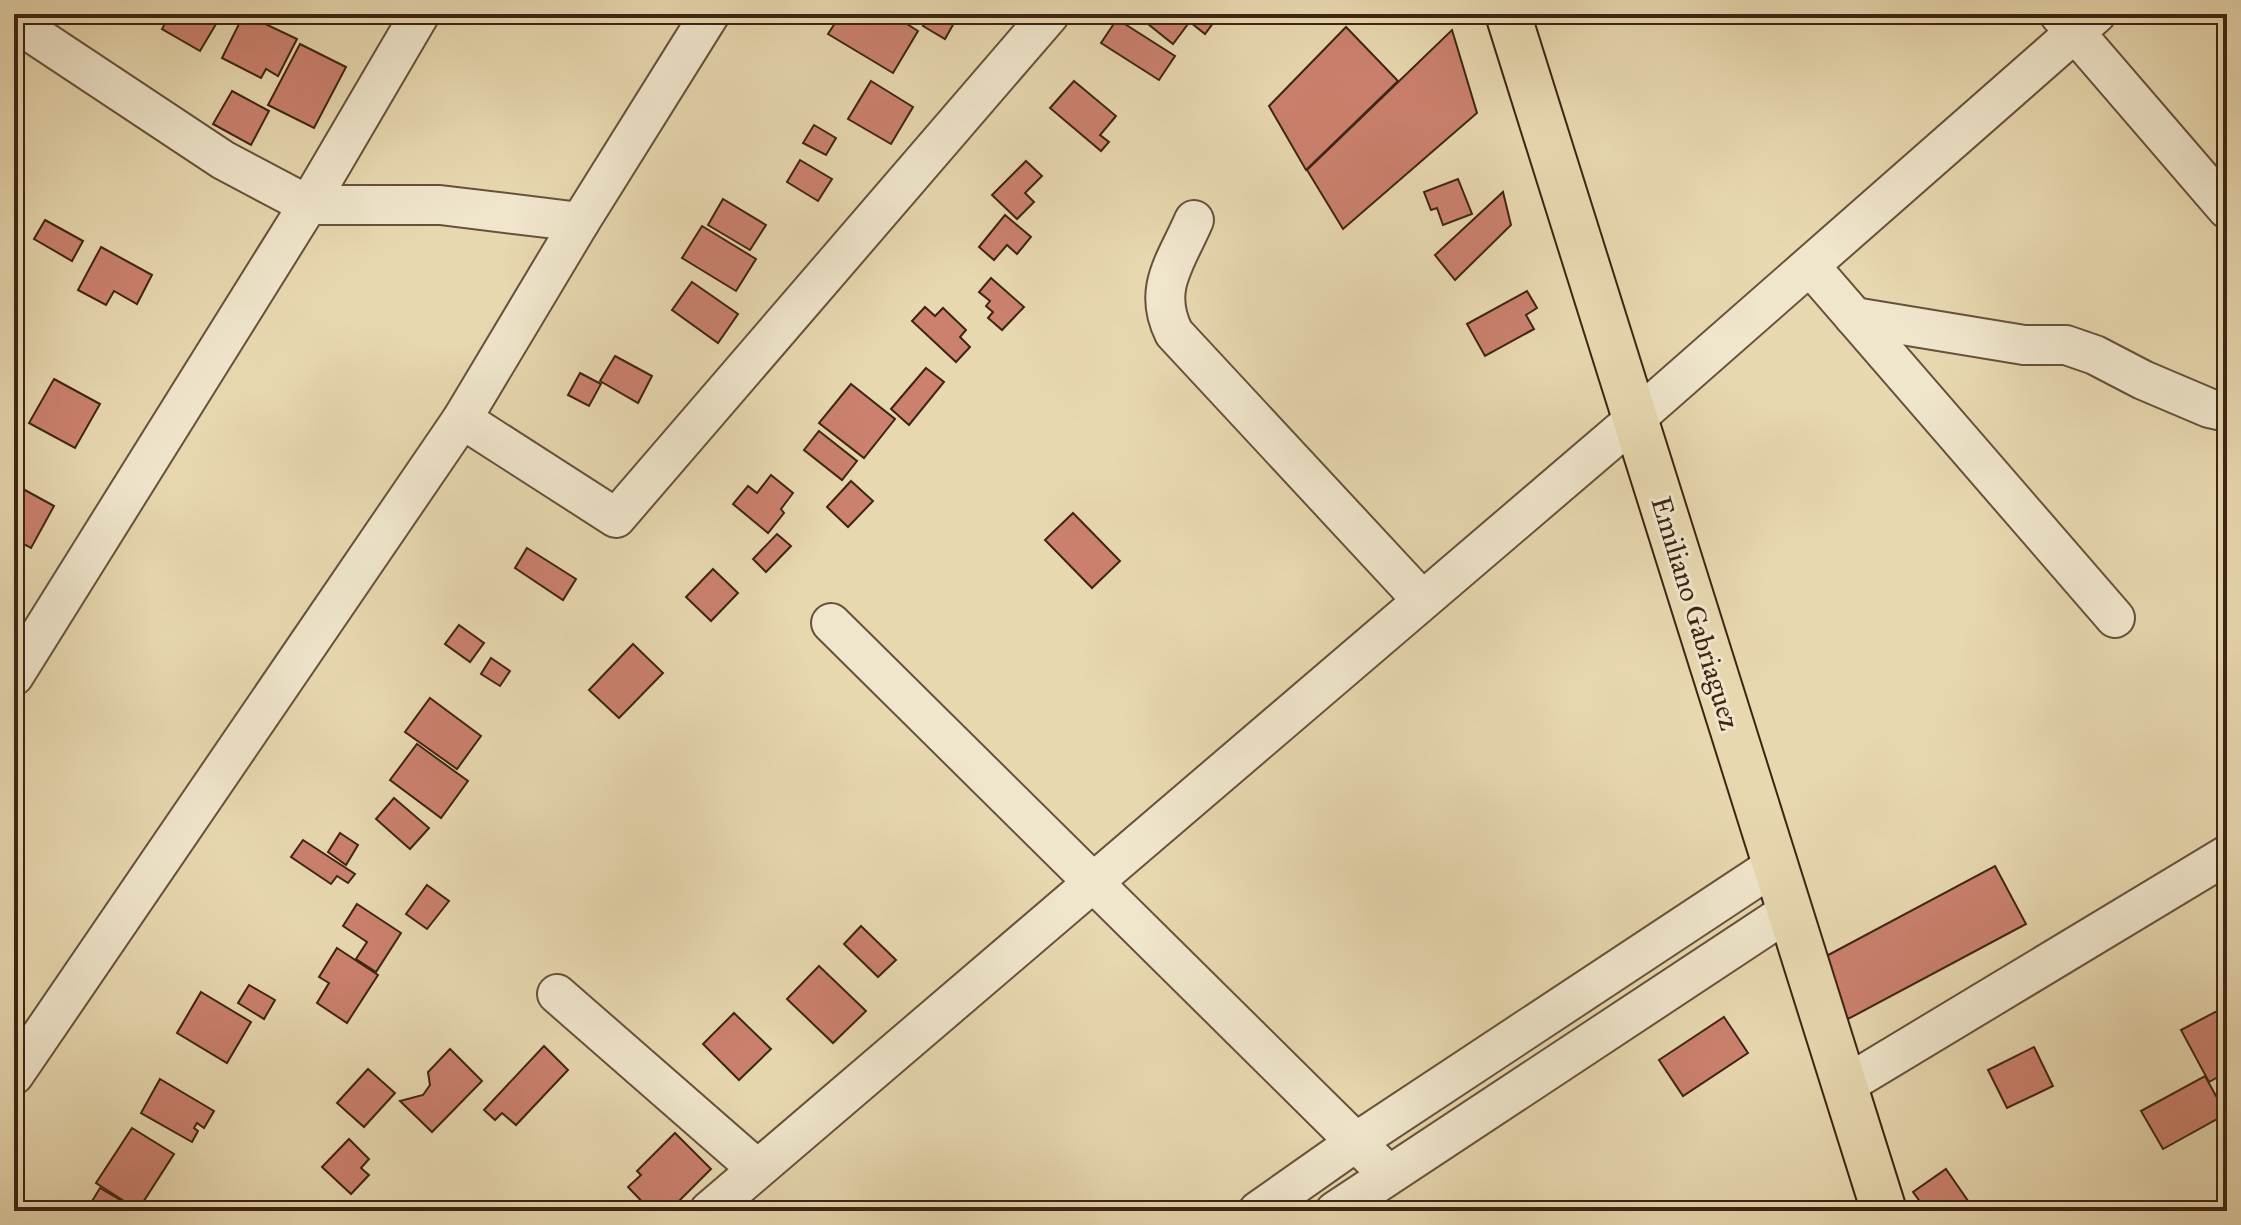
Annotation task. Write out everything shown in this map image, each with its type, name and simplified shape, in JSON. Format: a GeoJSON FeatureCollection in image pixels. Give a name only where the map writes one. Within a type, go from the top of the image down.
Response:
{"type":"FeatureCollection","features":[{"type":"Feature","properties":{"kind":"main road","name":"Emiliano Gabriaguez"},"geometry":{"type":"LineString","coordinates":[[1508,14],[1884,1211]]}},
{"type":"Feature","properties":{"kind":"street"},"geometry":{"type":"LineString","coordinates":[[20,14],[24,28],[129,100],[223,160],[308,205],[440,205],[580,222]]}},
{"type":"Feature","properties":{"kind":"street"},"geometry":{"type":"LineString","coordinates":[[14,676],[308,205],[420,14]]}},
{"type":"Feature","properties":{"kind":"street"},"geometry":{"type":"LineString","coordinates":[[14,1075],[462,419],[710,14]]}},
{"type":"Feature","properties":{"kind":"street"},"geometry":{"type":"LineString","coordinates":[[462,419],[616,518],[1050,14]]}},
{"type":"Feature","properties":{"kind":"street"},"geometry":{"type":"LineString","coordinates":[[709,1211],[1635,419],[1810,266],[2077,20],[2227,209]]}},
{"type":"Feature","properties":{"kind":"street"},"geometry":{"type":"LineString","coordinates":[[1194,220],[1163,293],[1165,315],[1174,333],[1422,600]]}},
{"type":"Feature","properties":{"kind":"street"},"geometry":{"type":"LineString","coordinates":[[1810,266],[2115,618]]}},
{"type":"Feature","properties":{"kind":"street"},"geometry":{"type":"LineString","coordinates":[[1854,317],[2024,345],[2066,345],[2095,355],[2143,380],[2209,408],[2227,412]]}},
{"type":"Feature","properties":{"kind":"street"},"geometry":{"type":"LineString","coordinates":[[831,623],[1356,1142],[1379,1191]]}},
{"type":"Feature","properties":{"kind":"street"},"geometry":{"type":"LineString","coordinates":[[1844,1086],[2227,855]]}},
{"type":"Feature","properties":{"kind":"street"},"geometry":{"type":"LineString","coordinates":[[1258,1211],[1356,1142],[1775,865]]}},
{"type":"Feature","properties":{"kind":"street"},"geometry":{"type":"LineString","coordinates":[[1335,1211],[1379,1191],[1789,911]]}},
{"type":"Feature","properties":{"kind":"street"},"geometry":{"type":"LineString","coordinates":[[557,994],[756,1168]]}},
{"type":"Feature","properties":{"kind":"building"},"geometry":{"type":"Polygon","coordinates":[[[170,14],[222,14],[200,51],[162,29],[170,14]]]}},
{"type":"Feature","properties":{"kind":"building"},"geometry":{"type":"Polygon","coordinates":[[[244,14],[297,39],[278,76],[266,69],[261,78],[222,58],[244,14]]]}},
{"type":"Feature","properties":{"kind":"building"},"geometry":{"type":"Polygon","coordinates":[[[841,14],[891,14],[918,31],[893,73],[828,34],[841,14]]]}},
{"type":"Feature","properties":{"kind":"building"},"geometry":{"type":"Polygon","coordinates":[[[931,14],[959,14],[945,39],[923,26],[931,14]]]}},
{"type":"Feature","properties":{"kind":"building"},"geometry":{"type":"Polygon","coordinates":[[[1147,14],[1175,14],[1188,24],[1173,44],[1143,20],[1147,14]]]}},
{"type":"Feature","properties":{"kind":"building"},"geometry":{"type":"Polygon","coordinates":[[[1188,14],[1219,15],[1205,34],[1185,18],[1188,14]]]}},
{"type":"Feature","properties":{"kind":"building"},"geometry":{"type":"Polygon","coordinates":[[[1117,19],[1175,56],[1159,80],[1101,43],[1117,19]]]}},
{"type":"Feature","properties":{"kind":"building"},"geometry":{"type":"Polygon","coordinates":[[[1346,27],[1398,81],[1306,170],[1269,106],[1346,27]]]}},
{"type":"Feature","properties":{"kind":"building"},"geometry":{"type":"Polygon","coordinates":[[[1452,30],[1477,113],[1343,229],[1307,170],[1452,30]]]}},
{"type":"Feature","properties":{"kind":"building"},"geometry":{"type":"Polygon","coordinates":[[[300,44],[346,67],[314,128],[268,105],[300,44]]]}},
{"type":"Feature","properties":{"kind":"building"},"geometry":{"type":"Polygon","coordinates":[[[871,81],[913,107],[891,144],[848,119],[871,81]]]}},
{"type":"Feature","properties":{"kind":"building"},"geometry":{"type":"Polygon","coordinates":[[[1074,81],[1116,116],[1100,135],[1109,142],[1101,151],[1050,108],[1074,81]]]}},
{"type":"Feature","properties":{"kind":"building"},"geometry":{"type":"Polygon","coordinates":[[[232,91],[269,111],[251,145],[213,124],[232,91]]]}},
{"type":"Feature","properties":{"kind":"building"},"geometry":{"type":"Polygon","coordinates":[[[814,125],[836,138],[826,155],[803,143],[814,125]]]}},
{"type":"Feature","properties":{"kind":"building"},"geometry":{"type":"Polygon","coordinates":[[[800,160],[832,179],[818,201],[787,182],[800,160]]]}},
{"type":"Feature","properties":{"kind":"building"},"geometry":{"type":"Polygon","coordinates":[[[1026,161],[1042,176],[1025,193],[1034,202],[1017,219],[992,195],[1026,161]]]}},
{"type":"Feature","properties":{"kind":"building"},"geometry":{"type":"Polygon","coordinates":[[[1458,179],[1472,214],[1443,225],[1437,208],[1431,210],[1424,192],[1458,179]]]}},
{"type":"Feature","properties":{"kind":"building"},"geometry":{"type":"Polygon","coordinates":[[[1503,192],[1511,225],[1455,280],[1435,255],[1503,192]]]}},
{"type":"Feature","properties":{"kind":"building"},"geometry":{"type":"Polygon","coordinates":[[[723,199],[766,225],[750,250],[708,225],[723,199]]]}},
{"type":"Feature","properties":{"kind":"building"},"geometry":{"type":"Polygon","coordinates":[[[1005,215],[1031,237],[1017,254],[1007,245],[994,260],[979,247],[1005,215]]]}},
{"type":"Feature","properties":{"kind":"building"},"geometry":{"type":"Polygon","coordinates":[[[45,220],[83,241],[72,261],[34,239],[45,220]]]}},
{"type":"Feature","properties":{"kind":"building"},"geometry":{"type":"Polygon","coordinates":[[[702,226],[756,259],[736,291],[682,258],[702,226]]]}},
{"type":"Feature","properties":{"kind":"building"},"geometry":{"type":"Polygon","coordinates":[[[101,247],[152,275],[137,304],[114,291],[106,305],[78,290],[101,247]]]}},
{"type":"Feature","properties":{"kind":"building"},"geometry":{"type":"Polygon","coordinates":[[[991,278],[1024,307],[1002,330],[988,318],[993,312],[986,306],[990,301],[979,292],[991,278]]]}},
{"type":"Feature","properties":{"kind":"building"},"geometry":{"type":"Polygon","coordinates":[[[692,282],[738,314],[718,343],[672,310],[692,282]]]}},
{"type":"Feature","properties":{"kind":"building"},"geometry":{"type":"Polygon","coordinates":[[[1527,291],[1537,308],[1526,315],[1534,329],[1485,356],[1467,324],[1527,291]]]}},
{"type":"Feature","properties":{"kind":"building"},"geometry":{"type":"Polygon","coordinates":[[[925,307],[935,316],[943,308],[966,330],[960,337],[970,347],[956,362],[912,321],[925,307]]]}},
{"type":"Feature","properties":{"kind":"building"},"geometry":{"type":"Polygon","coordinates":[[[615,356],[652,376],[638,403],[600,381],[615,356]]]}},
{"type":"Feature","properties":{"kind":"building"},"geometry":{"type":"Polygon","coordinates":[[[926,368],[944,382],[909,425],[891,409],[926,368]]]}},
{"type":"Feature","properties":{"kind":"building"},"geometry":{"type":"Polygon","coordinates":[[[580,373],[601,384],[589,406],[568,395],[580,373]]]}},
{"type":"Feature","properties":{"kind":"building"},"geometry":{"type":"Polygon","coordinates":[[[54,379],[100,404],[75,448],[29,423],[54,379]]]}},
{"type":"Feature","properties":{"kind":"building"},"geometry":{"type":"Polygon","coordinates":[[[851,384],[895,419],[864,458],[819,423],[851,384]]]}},
{"type":"Feature","properties":{"kind":"building"},"geometry":{"type":"Polygon","coordinates":[[[819,431],[857,461],[842,480],[804,450],[819,431]]]}},
{"type":"Feature","properties":{"kind":"building"},"geometry":{"type":"Polygon","coordinates":[[[771,475],[793,493],[781,509],[784,513],[768,533],[733,504],[748,486],[757,493],[771,475]]]}},
{"type":"Feature","properties":{"kind":"building"},"geometry":{"type":"Polygon","coordinates":[[[851,481],[873,501],[848,527],[827,507],[851,481]]]}},
{"type":"Feature","properties":{"kind":"building"},"geometry":{"type":"Polygon","coordinates":[[[14,484],[54,506],[31,548],[14,539],[14,484]]]}},
{"type":"Feature","properties":{"kind":"building"},"geometry":{"type":"Polygon","coordinates":[[[1073,513],[1120,561],[1092,588],[1045,540],[1073,513]]]}},
{"type":"Feature","properties":{"kind":"building"},"geometry":{"type":"Polygon","coordinates":[[[777,534],[791,546],[766,572],[753,559],[777,534]]]}},
{"type":"Feature","properties":{"kind":"building"},"geometry":{"type":"Polygon","coordinates":[[[527,548],[576,579],[563,600],[515,568],[527,548]]]}},
{"type":"Feature","properties":{"kind":"building"},"geometry":{"type":"Polygon","coordinates":[[[713,569],[738,593],[711,621],[686,597],[713,569]]]}},
{"type":"Feature","properties":{"kind":"building"},"geometry":{"type":"Polygon","coordinates":[[[459,625],[484,643],[470,662],[445,644],[459,625]]]}},
{"type":"Feature","properties":{"kind":"building"},"geometry":{"type":"Polygon","coordinates":[[[633,644],[663,673],[619,718],[589,690],[633,644]]]}},
{"type":"Feature","properties":{"kind":"building"},"geometry":{"type":"Polygon","coordinates":[[[491,658],[510,671],[500,686],[481,674],[491,658]]]}},
{"type":"Feature","properties":{"kind":"building"},"geometry":{"type":"Polygon","coordinates":[[[430,698],[481,736],[457,769],[405,732],[430,698]]]}},
{"type":"Feature","properties":{"kind":"building"},"geometry":{"type":"Polygon","coordinates":[[[417,744],[468,781],[441,818],[390,780],[417,744]]]}},
{"type":"Feature","properties":{"kind":"building"},"geometry":{"type":"Polygon","coordinates":[[[394,798],[429,828],[410,849],[376,819],[394,798]]]}},
{"type":"Feature","properties":{"kind":"building"},"geometry":{"type":"Polygon","coordinates":[[[340,833],[358,845],[346,865],[328,852],[340,833]]]}},
{"type":"Feature","properties":{"kind":"building"},"geometry":{"type":"Polygon","coordinates":[[[303,840],[355,874],[348,883],[337,876],[331,884],[291,857],[303,840]]]}},
{"type":"Feature","properties":{"kind":"building"},"geometry":{"type":"Polygon","coordinates":[[[1995,866],[2026,924],[1848,1019],[1817,961],[1995,866]]]}},
{"type":"Feature","properties":{"kind":"building"},"geometry":{"type":"Polygon","coordinates":[[[427,885],[449,901],[427,929],[406,914],[427,885]]]}},
{"type":"Feature","properties":{"kind":"building"},"geometry":{"type":"Polygon","coordinates":[[[357,904],[401,933],[376,972],[356,959],[367,942],[343,926],[357,904]]]}},
{"type":"Feature","properties":{"kind":"building"},"geometry":{"type":"Polygon","coordinates":[[[861,926],[896,960],[878,977],[844,944],[861,926]]]}},
{"type":"Feature","properties":{"kind":"building"},"geometry":{"type":"Polygon","coordinates":[[[337,948],[378,975],[347,1023],[317,1003],[329,983],[319,977],[337,948]]]}},
{"type":"Feature","properties":{"kind":"building"},"geometry":{"type":"Polygon","coordinates":[[[819,966],[866,1011],[833,1043],[787,999],[819,966]]]}},
{"type":"Feature","properties":{"kind":"building"},"geometry":{"type":"Polygon","coordinates":[[[249,985],[275,1000],[264,1019],[238,1003],[249,985]]]}},
{"type":"Feature","properties":{"kind":"building"},"geometry":{"type":"Polygon","coordinates":[[[201,992],[251,1022],[227,1063],[177,1033],[201,992]]]}},
{"type":"Feature","properties":{"kind":"building"},"geometry":{"type":"Polygon","coordinates":[[[2219,1010],[2227,1025],[2227,1072],[2209,1082],[2181,1030],[2219,1010]]]}},
{"type":"Feature","properties":{"kind":"building"},"geometry":{"type":"Polygon","coordinates":[[[734,1013],[771,1049],[739,1080],[703,1044],[734,1013]]]}},
{"type":"Feature","properties":{"kind":"building"},"geometry":{"type":"Polygon","coordinates":[[[1724,1017],[1748,1053],[1683,1096],[1659,1060],[1724,1017]]]}},
{"type":"Feature","properties":{"kind":"building"},"geometry":{"type":"Polygon","coordinates":[[[544,1046],[568,1070],[516,1125],[502,1113],[495,1120],[484,1110],[544,1046]]]}},
{"type":"Feature","properties":{"kind":"building"},"geometry":{"type":"Polygon","coordinates":[[[2034,1047],[2053,1086],[2007,1108],[1988,1070],[2034,1047]]]}},
{"type":"Feature","properties":{"kind":"building"},"geometry":{"type":"Polygon","coordinates":[[[450,1049],[482,1081],[432,1132],[400,1101],[423,1095],[430,1085],[428,1072],[450,1049]]]}},
{"type":"Feature","properties":{"kind":"building"},"geometry":{"type":"Polygon","coordinates":[[[368,1069],[395,1093],[364,1127],[337,1103],[368,1069]]]}},
{"type":"Feature","properties":{"kind":"building"},"geometry":{"type":"Polygon","coordinates":[[[2205,1076],[2226,1114],[2163,1149],[2141,1111],[2205,1076]]]}},
{"type":"Feature","properties":{"kind":"building"},"geometry":{"type":"Polygon","coordinates":[[[160,1079],[214,1111],[204,1128],[197,1123],[194,1128],[198,1131],[192,1142],[141,1113],[160,1079]]]}},
{"type":"Feature","properties":{"kind":"building"},"geometry":{"type":"Polygon","coordinates":[[[132,1128],[174,1154],[138,1210],[96,1183],[132,1128]]]}},
{"type":"Feature","properties":{"kind":"building"},"geometry":{"type":"Polygon","coordinates":[[[675,1133],[711,1169],[669,1211],[662,1206],[657,1211],[651,1211],[628,1187],[641,1175],[637,1171],[675,1133]]]}},
{"type":"Feature","properties":{"kind":"building"},"geometry":{"type":"Polygon","coordinates":[[[349,1139],[369,1159],[361,1168],[369,1175],[351,1194],[322,1167],[349,1139]]]}},
{"type":"Feature","properties":{"kind":"building"},"geometry":{"type":"Polygon","coordinates":[[[1946,1169],[1975,1211],[1927,1211],[1913,1192],[1946,1169]]]}},
{"type":"Feature","properties":{"kind":"building"},"geometry":{"type":"Polygon","coordinates":[[[100,1188],[139,1211],[86,1211],[100,1188]]]}}]}
